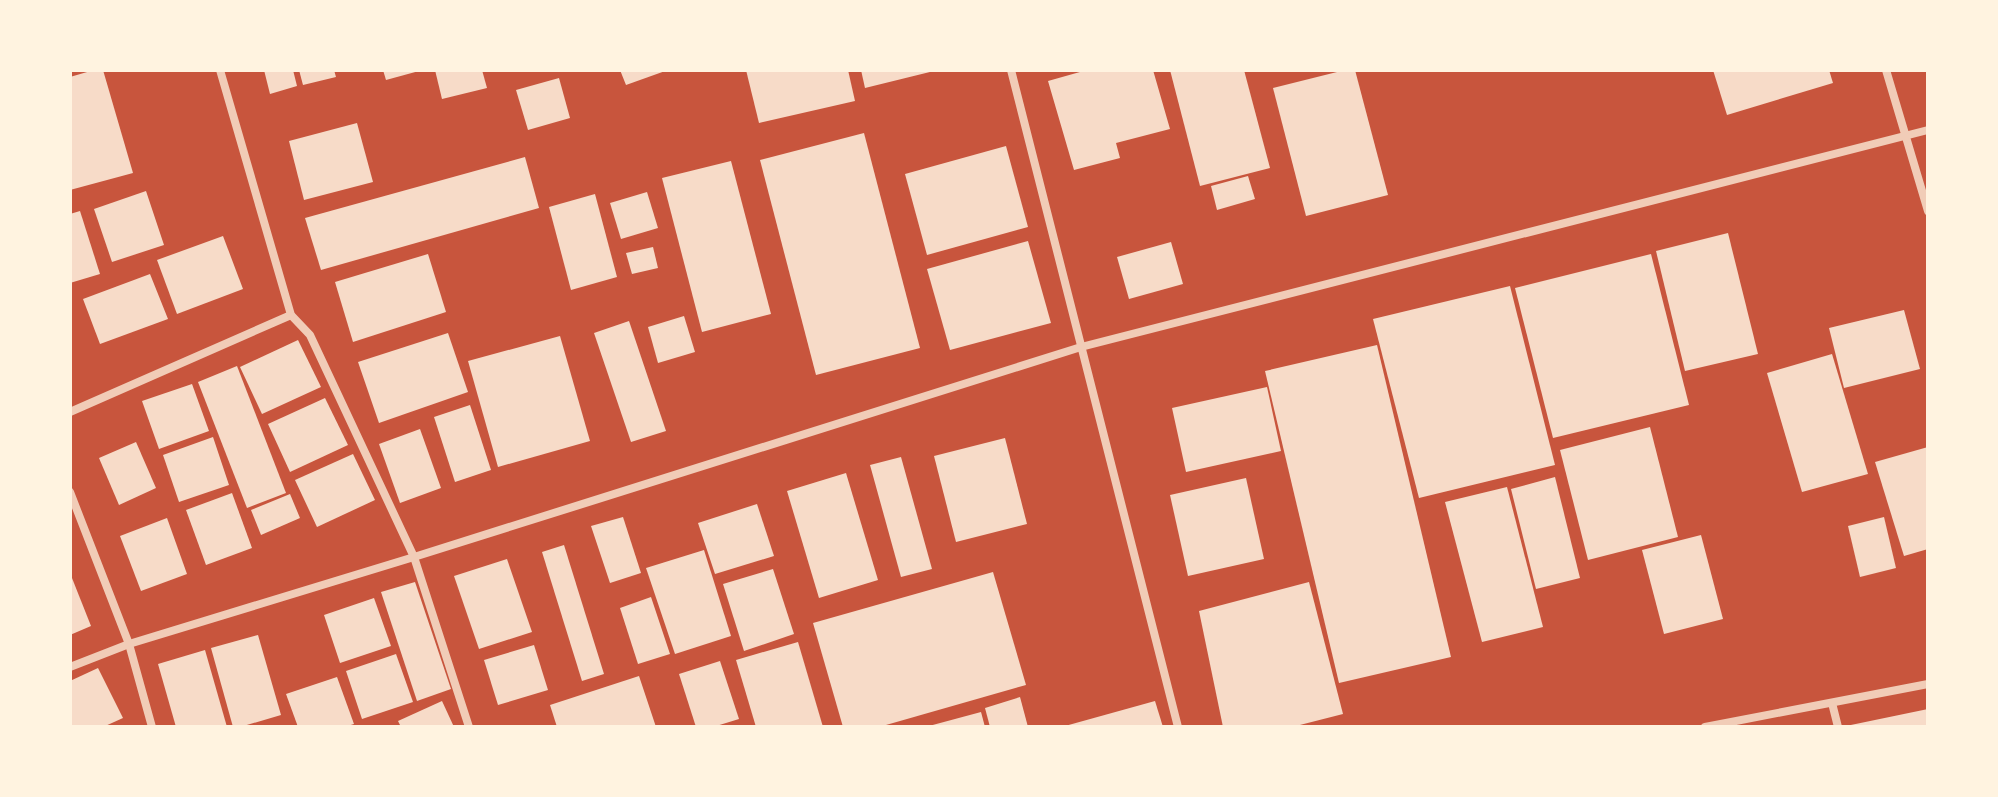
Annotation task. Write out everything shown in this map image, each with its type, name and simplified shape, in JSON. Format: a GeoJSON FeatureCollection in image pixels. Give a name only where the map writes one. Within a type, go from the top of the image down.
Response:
{"type":"FeatureCollection","features":[{"type":"Feature","properties":{"kind":"street"},"geometry":{"type":"LineString","coordinates":[[220,70],[291,315],[310,335],[414,557],[469,727]]}},
{"type":"Feature","properties":{"kind":"street"},"geometry":{"type":"LineString","coordinates":[[1011,70],[1178,727]]}},
{"type":"Feature","properties":{"kind":"street"},"geometry":{"type":"LineString","coordinates":[[1886,70],[1928,211]]}},
{"type":"Feature","properties":{"kind":"street"},"geometry":{"type":"LineString","coordinates":[[70,667],[129,644],[1081,347],[1928,130]]}},
{"type":"Feature","properties":{"kind":"street"},"geometry":{"type":"LineString","coordinates":[[70,412],[291,315]]}},
{"type":"Feature","properties":{"kind":"street"},"geometry":{"type":"LineString","coordinates":[[70,492],[129,644],[152,727]]}},
{"type":"Feature","properties":{"kind":"street"},"geometry":{"type":"LineString","coordinates":[[1705,727],[1928,684]]}},
{"type":"Feature","properties":{"kind":"street"},"geometry":{"type":"LineString","coordinates":[[1832,703],[1838,727]]}},
{"type":"Feature","properties":{"kind":"building"},"geometry":{"type":"Polygon","coordinates":[[[103,70],[133,173],[70,190],[70,77],[103,70]]]}},
{"type":"Feature","properties":{"kind":"building"},"geometry":{"type":"Polygon","coordinates":[[[264,70],[293,70],[297,86],[270,94],[264,70]]]}},
{"type":"Feature","properties":{"kind":"building"},"geometry":{"type":"Polygon","coordinates":[[[299,70],[334,70],[336,77],[303,85],[299,70]]]}},
{"type":"Feature","properties":{"kind":"building"},"geometry":{"type":"Polygon","coordinates":[[[383,70],[419,70],[419,71],[386,80],[383,70]]]}},
{"type":"Feature","properties":{"kind":"building"},"geometry":{"type":"Polygon","coordinates":[[[435,70],[482,70],[487,88],[442,99],[435,70]]]}},
{"type":"Feature","properties":{"kind":"building"},"geometry":{"type":"Polygon","coordinates":[[[620,70],[668,70],[626,85],[620,70]]]}},
{"type":"Feature","properties":{"kind":"building"},"geometry":{"type":"Polygon","coordinates":[[[746,70],[848,70],[855,101],[759,123],[746,70]]]}},
{"type":"Feature","properties":{"kind":"building"},"geometry":{"type":"Polygon","coordinates":[[[861,70],[934,70],[934,71],[865,88],[861,70]]]}},
{"type":"Feature","properties":{"kind":"building"},"geometry":{"type":"Polygon","coordinates":[[[1087,70],[1153,70],[1170,129],[1116,143],[1120,158],[1074,170],[1048,81],[1087,70]]]}},
{"type":"Feature","properties":{"kind":"building"},"geometry":{"type":"Polygon","coordinates":[[[1170,70],[1244,70],[1270,168],[1200,186],[1170,70]]]}},
{"type":"Feature","properties":{"kind":"building"},"geometry":{"type":"Polygon","coordinates":[[[1355,70],[1388,195],[1306,216],[1273,88],[1355,70]]]}},
{"type":"Feature","properties":{"kind":"building"},"geometry":{"type":"Polygon","coordinates":[[[1713,70],[1829,70],[1833,83],[1727,115],[1713,70]]]}},
{"type":"Feature","properties":{"kind":"building"},"geometry":{"type":"Polygon","coordinates":[[[559,78],[570,118],[528,130],[516,90],[559,78]]]}},
{"type":"Feature","properties":{"kind":"building"},"geometry":{"type":"Polygon","coordinates":[[[357,123],[373,182],[304,200],[289,141],[357,123]]]}},
{"type":"Feature","properties":{"kind":"building"},"geometry":{"type":"Polygon","coordinates":[[[864,133],[920,348],[816,375],[760,160],[864,133]]]}},
{"type":"Feature","properties":{"kind":"building"},"geometry":{"type":"Polygon","coordinates":[[[1006,146],[1028,227],[927,255],[905,174],[1006,146]]]}},
{"type":"Feature","properties":{"kind":"building"},"geometry":{"type":"Polygon","coordinates":[[[525,157],[539,208],[321,270],[305,218],[525,157]]]}},
{"type":"Feature","properties":{"kind":"building"},"geometry":{"type":"Polygon","coordinates":[[[731,161],[771,314],[702,332],[662,178],[731,161]]]}},
{"type":"Feature","properties":{"kind":"building"},"geometry":{"type":"Polygon","coordinates":[[[1248,176],[1255,199],[1217,210],[1211,186],[1248,176]]]}},
{"type":"Feature","properties":{"kind":"building"},"geometry":{"type":"Polygon","coordinates":[[[146,191],[164,245],[112,262],[94,209],[146,191]]]}},
{"type":"Feature","properties":{"kind":"building"},"geometry":{"type":"Polygon","coordinates":[[[647,192],[658,228],[621,239],[610,203],[647,192]]]}},
{"type":"Feature","properties":{"kind":"building"},"geometry":{"type":"Polygon","coordinates":[[[595,194],[617,277],[571,290],[549,207],[595,194]]]}},
{"type":"Feature","properties":{"kind":"building"},"geometry":{"type":"Polygon","coordinates":[[[80,211],[100,274],[70,283],[70,214],[80,211]]]}},
{"type":"Feature","properties":{"kind":"building"},"geometry":{"type":"Polygon","coordinates":[[[1728,233],[1758,354],[1685,371],[1656,251],[1728,233]]]}},
{"type":"Feature","properties":{"kind":"building"},"geometry":{"type":"Polygon","coordinates":[[[223,236],[243,289],[177,314],[157,260],[223,236]]]}},
{"type":"Feature","properties":{"kind":"building"},"geometry":{"type":"Polygon","coordinates":[[[1028,241],[1051,323],[950,350],[927,269],[1028,241]]]}},
{"type":"Feature","properties":{"kind":"building"},"geometry":{"type":"Polygon","coordinates":[[[1171,242],[1183,284],[1129,299],[1117,257],[1171,242]]]}},
{"type":"Feature","properties":{"kind":"building"},"geometry":{"type":"Polygon","coordinates":[[[653,247],[658,268],[632,274],[626,253],[653,247]]]}},
{"type":"Feature","properties":{"kind":"building"},"geometry":{"type":"Polygon","coordinates":[[[428,254],[446,312],[353,342],[335,282],[428,254]]]}},
{"type":"Feature","properties":{"kind":"building"},"geometry":{"type":"Polygon","coordinates":[[[1651,254],[1689,405],[1553,438],[1515,288],[1651,254]]]}},
{"type":"Feature","properties":{"kind":"building"},"geometry":{"type":"Polygon","coordinates":[[[150,274],[168,319],[100,344],[83,299],[150,274]]]}},
{"type":"Feature","properties":{"kind":"building"},"geometry":{"type":"Polygon","coordinates":[[[1510,286],[1555,465],[1419,498],[1373,319],[1510,286]]]}},
{"type":"Feature","properties":{"kind":"building"},"geometry":{"type":"Polygon","coordinates":[[[1904,310],[1920,369],[1844,388],[1829,328],[1904,310]]]}},
{"type":"Feature","properties":{"kind":"building"},"geometry":{"type":"Polygon","coordinates":[[[684,316],[695,352],[658,363],[648,327],[684,316]]]}},
{"type":"Feature","properties":{"kind":"building"},"geometry":{"type":"Polygon","coordinates":[[[629,321],[666,431],[631,442],[594,333],[629,321]]]}},
{"type":"Feature","properties":{"kind":"building"},"geometry":{"type":"Polygon","coordinates":[[[448,333],[468,392],[379,423],[358,362],[448,333]]]}},
{"type":"Feature","properties":{"kind":"building"},"geometry":{"type":"Polygon","coordinates":[[[560,336],[590,441],[498,467],[468,361],[560,336]]]}},
{"type":"Feature","properties":{"kind":"building"},"geometry":{"type":"Polygon","coordinates":[[[298,340],[321,387],[262,414],[240,367],[298,340]]]}},
{"type":"Feature","properties":{"kind":"building"},"geometry":{"type":"Polygon","coordinates":[[[1377,345],[1451,657],[1339,683],[1265,371],[1377,345]]]}},
{"type":"Feature","properties":{"kind":"building"},"geometry":{"type":"Polygon","coordinates":[[[1832,354],[1868,474],[1802,492],[1767,373],[1832,354]]]}},
{"type":"Feature","properties":{"kind":"building"},"geometry":{"type":"Polygon","coordinates":[[[237,366],[286,493],[247,508],[198,382],[237,366]]]}},
{"type":"Feature","properties":{"kind":"building"},"geometry":{"type":"Polygon","coordinates":[[[192,384],[209,431],[159,449],[142,401],[192,384]]]}},
{"type":"Feature","properties":{"kind":"building"},"geometry":{"type":"Polygon","coordinates":[[[1267,387],[1281,451],[1186,472],[1172,408],[1267,387]]]}},
{"type":"Feature","properties":{"kind":"building"},"geometry":{"type":"Polygon","coordinates":[[[325,398],[348,445],[290,472],[268,424],[325,398]]]}},
{"type":"Feature","properties":{"kind":"building"},"geometry":{"type":"Polygon","coordinates":[[[470,405],[491,470],[455,482],[434,417],[470,405]]]}},
{"type":"Feature","properties":{"kind":"building"},"geometry":{"type":"Polygon","coordinates":[[[1650,427],[1678,537],[1588,560],[1560,450],[1650,427]]]}},
{"type":"Feature","properties":{"kind":"building"},"geometry":{"type":"Polygon","coordinates":[[[420,429],[441,488],[400,503],[379,444],[420,429]]]}},
{"type":"Feature","properties":{"kind":"building"},"geometry":{"type":"Polygon","coordinates":[[[213,437],[229,485],[179,502],[163,455],[213,437]]]}},
{"type":"Feature","properties":{"kind":"building"},"geometry":{"type":"Polygon","coordinates":[[[1005,438],[1027,524],[956,542],[934,456],[1005,438]]]}},
{"type":"Feature","properties":{"kind":"building"},"geometry":{"type":"Polygon","coordinates":[[[136,442],[156,488],[119,505],[99,458],[136,442]]]}},
{"type":"Feature","properties":{"kind":"building"},"geometry":{"type":"Polygon","coordinates":[[[1928,447],[1928,549],[1904,556],[1875,462],[1928,447]]]}},
{"type":"Feature","properties":{"kind":"building"},"geometry":{"type":"Polygon","coordinates":[[[353,454],[375,500],[317,527],[295,480],[353,454]]]}},
{"type":"Feature","properties":{"kind":"building"},"geometry":{"type":"Polygon","coordinates":[[[901,457],[932,569],[901,577],[870,465],[901,457]]]}},
{"type":"Feature","properties":{"kind":"building"},"geometry":{"type":"Polygon","coordinates":[[[846,473],[878,580],[819,598],[787,491],[846,473]]]}},
{"type":"Feature","properties":{"kind":"building"},"geometry":{"type":"Polygon","coordinates":[[[1555,477],[1580,578],[1536,589],[1511,489],[1555,477]]]}},
{"type":"Feature","properties":{"kind":"building"},"geometry":{"type":"Polygon","coordinates":[[[1246,478],[1264,559],[1188,576],[1170,495],[1246,478]]]}},
{"type":"Feature","properties":{"kind":"building"},"geometry":{"type":"Polygon","coordinates":[[[1507,487],[1543,627],[1482,642],[1445,502],[1507,487]]]}},
{"type":"Feature","properties":{"kind":"building"},"geometry":{"type":"Polygon","coordinates":[[[232,493],[252,548],[206,565],[186,510],[232,493]]]}},
{"type":"Feature","properties":{"kind":"building"},"geometry":{"type":"Polygon","coordinates":[[[290,494],[300,518],[261,535],[251,510],[290,494]]]}},
{"type":"Feature","properties":{"kind":"building"},"geometry":{"type":"Polygon","coordinates":[[[757,504],[774,556],[715,574],[698,523],[757,504]]]}},
{"type":"Feature","properties":{"kind":"building"},"geometry":{"type":"Polygon","coordinates":[[[623,517],[641,573],[610,583],[591,526],[623,517]]]}},
{"type":"Feature","properties":{"kind":"building"},"geometry":{"type":"Polygon","coordinates":[[[1884,517],[1896,568],[1860,577],[1848,526],[1884,517]]]}},
{"type":"Feature","properties":{"kind":"building"},"geometry":{"type":"Polygon","coordinates":[[[167,518],[187,574],[141,591],[120,536],[167,518]]]}},
{"type":"Feature","properties":{"kind":"building"},"geometry":{"type":"Polygon","coordinates":[[[1701,535],[1723,619],[1664,634],[1642,550],[1701,535]]]}},
{"type":"Feature","properties":{"kind":"building"},"geometry":{"type":"Polygon","coordinates":[[[564,545],[604,674],[582,681],[542,552],[564,545]]]}},
{"type":"Feature","properties":{"kind":"building"},"geometry":{"type":"Polygon","coordinates":[[[704,550],[731,636],[675,654],[646,568],[704,550]]]}},
{"type":"Feature","properties":{"kind":"building"},"geometry":{"type":"Polygon","coordinates":[[[507,559],[532,632],[479,649],[454,576],[507,559]]]}},
{"type":"Feature","properties":{"kind":"building"},"geometry":{"type":"Polygon","coordinates":[[[773,569],[794,634],[744,651],[723,584],[773,569]]]}},
{"type":"Feature","properties":{"kind":"building"},"geometry":{"type":"Polygon","coordinates":[[[993,572],[1026,685],[879,727],[843,727],[813,623],[993,572]]]}},
{"type":"Feature","properties":{"kind":"building"},"geometry":{"type":"Polygon","coordinates":[[[70,573],[91,626],[70,635],[70,573]]]}},
{"type":"Feature","properties":{"kind":"building"},"geometry":{"type":"Polygon","coordinates":[[[415,582],[451,689],[417,701],[381,592],[415,582]]]}},
{"type":"Feature","properties":{"kind":"building"},"geometry":{"type":"Polygon","coordinates":[[[1309,582],[1343,714],[1292,727],[1223,727],[1199,611],[1309,582]]]}},
{"type":"Feature","properties":{"kind":"building"},"geometry":{"type":"Polygon","coordinates":[[[651,597],[670,654],[638,664],[620,608],[651,597]]]}},
{"type":"Feature","properties":{"kind":"building"},"geometry":{"type":"Polygon","coordinates":[[[374,598],[391,646],[340,663],[324,615],[374,598]]]}},
{"type":"Feature","properties":{"kind":"building"},"geometry":{"type":"Polygon","coordinates":[[[258,635],[281,715],[233,727],[211,648],[258,635]]]}},
{"type":"Feature","properties":{"kind":"building"},"geometry":{"type":"Polygon","coordinates":[[[798,642],[823,727],[756,727],[736,660],[798,642]]]}},
{"type":"Feature","properties":{"kind":"building"},"geometry":{"type":"Polygon","coordinates":[[[534,645],[548,690],[498,705],[484,660],[534,645]]]}},
{"type":"Feature","properties":{"kind":"building"},"geometry":{"type":"Polygon","coordinates":[[[205,650],[227,727],[176,727],[158,664],[205,650]]]}},
{"type":"Feature","properties":{"kind":"building"},"geometry":{"type":"Polygon","coordinates":[[[396,654],[413,702],[362,719],[346,671],[396,654]]]}},
{"type":"Feature","properties":{"kind":"building"},"geometry":{"type":"Polygon","coordinates":[[[720,661],[739,719],[713,727],[696,727],[679,674],[720,661]]]}},
{"type":"Feature","properties":{"kind":"building"},"geometry":{"type":"Polygon","coordinates":[[[98,668],[123,718],[103,727],[70,727],[70,681],[98,668]]]}},
{"type":"Feature","properties":{"kind":"building"},"geometry":{"type":"Polygon","coordinates":[[[639,676],[656,727],[557,727],[550,705],[639,676]]]}},
{"type":"Feature","properties":{"kind":"building"},"geometry":{"type":"Polygon","coordinates":[[[337,677],[354,724],[344,727],[298,727],[286,694],[337,677]]]}},
{"type":"Feature","properties":{"kind":"building"},"geometry":{"type":"Polygon","coordinates":[[[1020,697],[1028,727],[990,727],[985,708],[1020,697]]]}},
{"type":"Feature","properties":{"kind":"building"},"geometry":{"type":"Polygon","coordinates":[[[442,701],[454,727],[401,727],[398,721],[442,701]]]}},
{"type":"Feature","properties":{"kind":"building"},"geometry":{"type":"Polygon","coordinates":[[[1155,701],[1163,727],[1065,727],[1065,726],[1155,701]]]}},
{"type":"Feature","properties":{"kind":"building"},"geometry":{"type":"Polygon","coordinates":[[[1928,709],[1928,727],[1846,727],[1846,726],[1928,709]]]}},
{"type":"Feature","properties":{"kind":"building"},"geometry":{"type":"Polygon","coordinates":[[[981,712],[985,727],[929,727],[929,726],[981,712]]]}}]}
